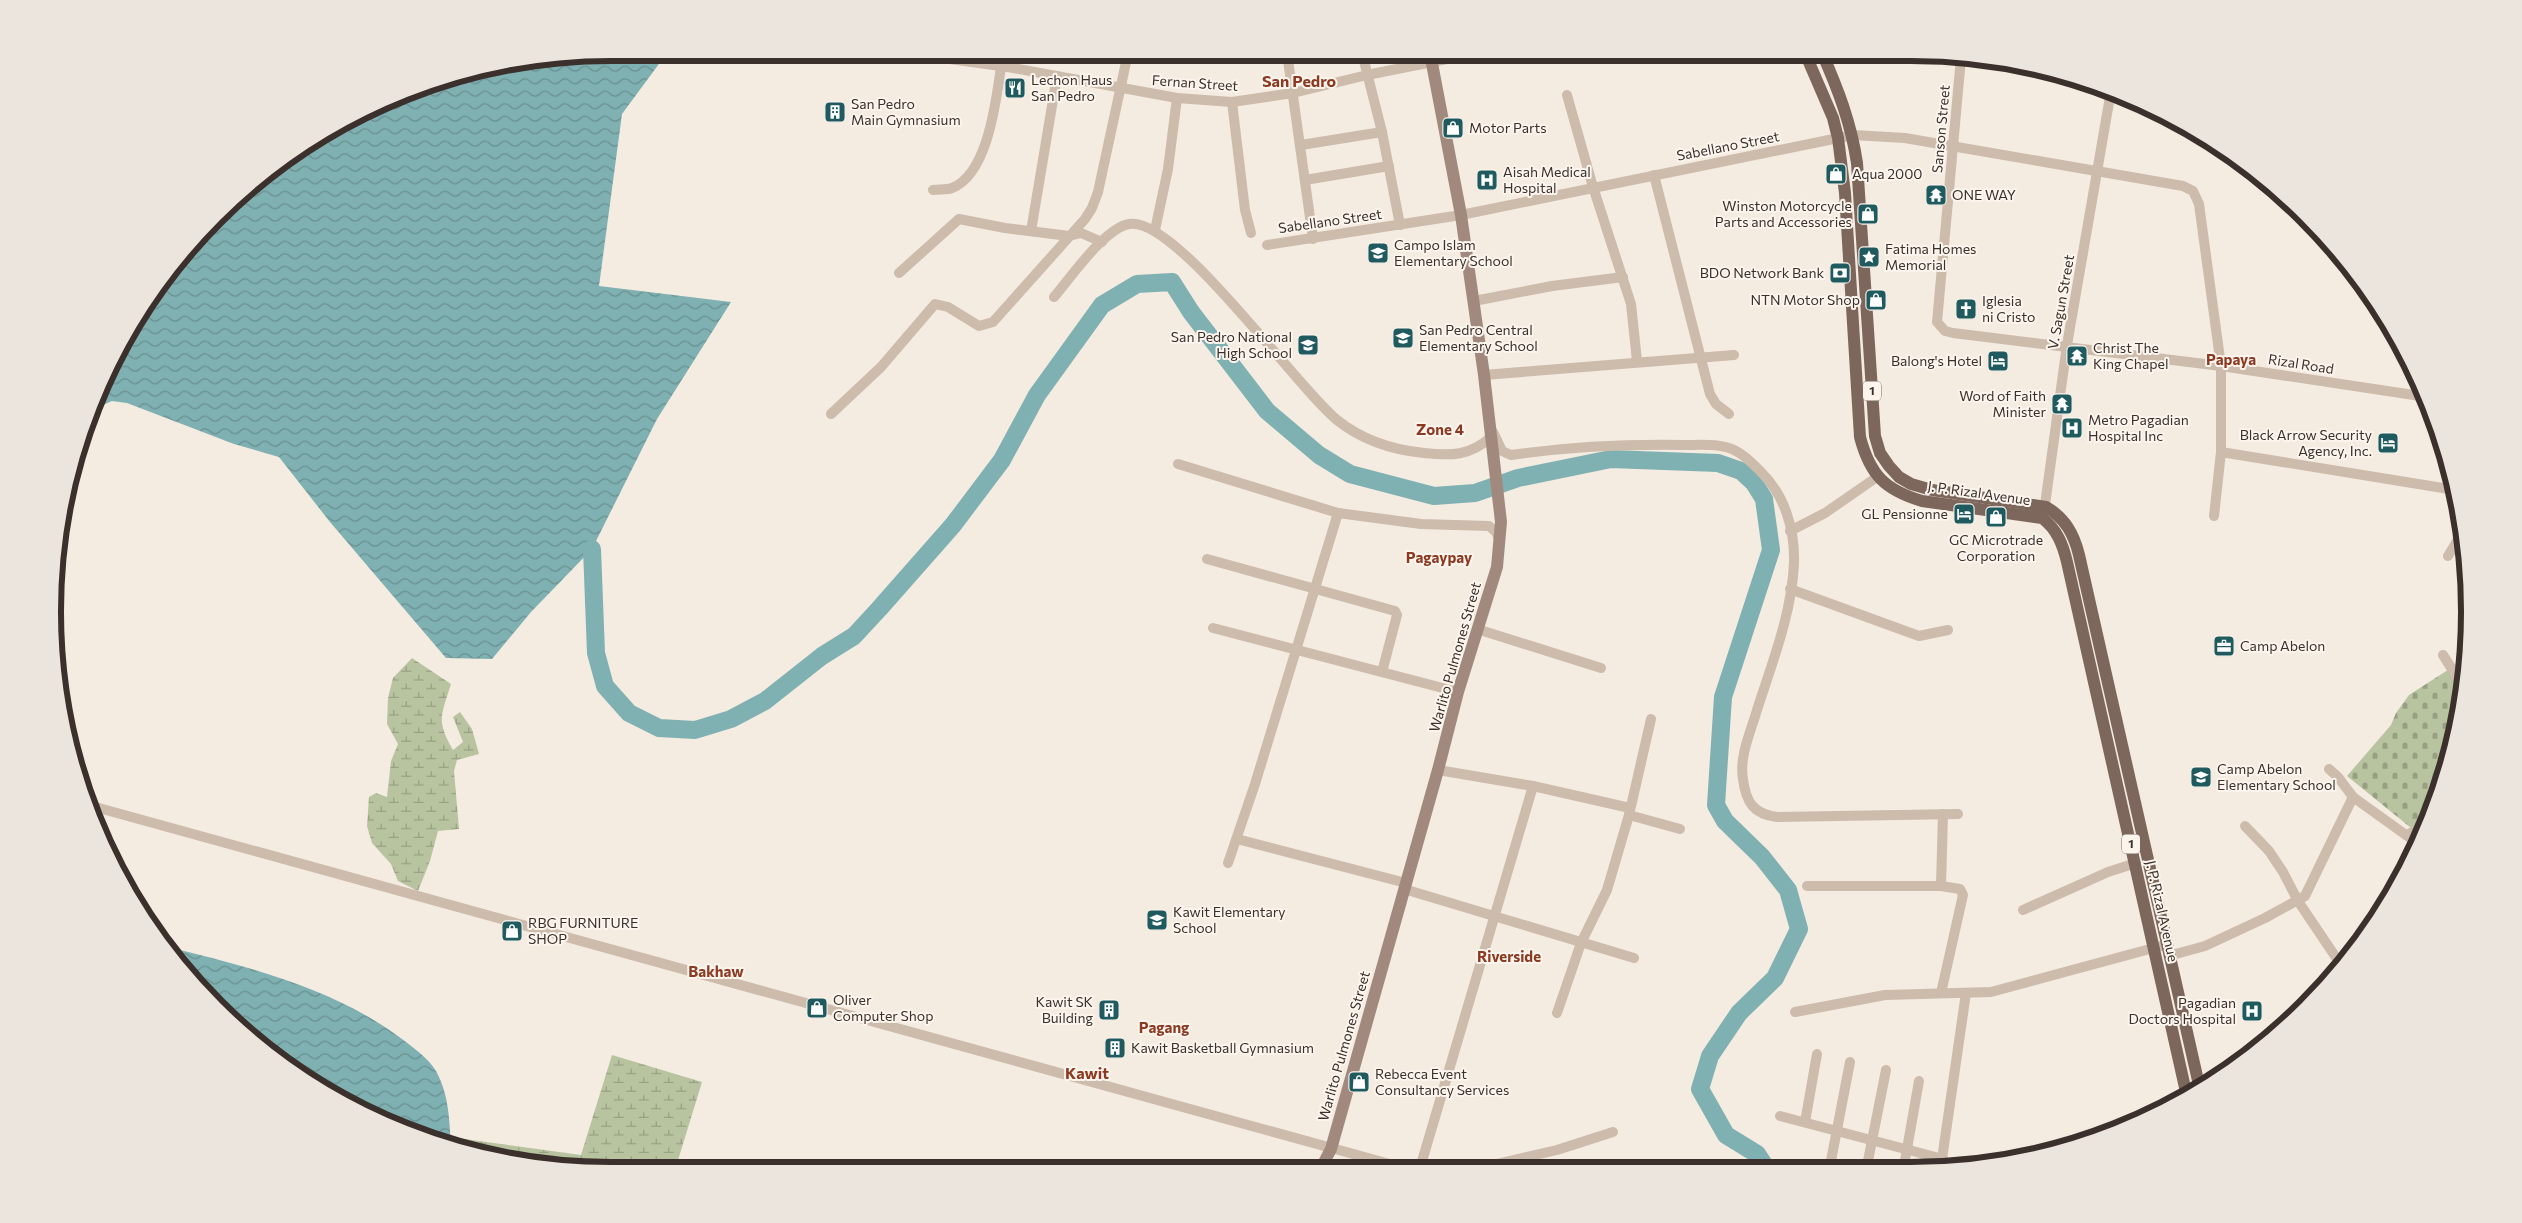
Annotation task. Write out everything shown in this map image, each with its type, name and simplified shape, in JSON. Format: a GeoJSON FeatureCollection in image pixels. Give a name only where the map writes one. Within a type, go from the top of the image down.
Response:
{"type":"FeatureCollection","features":[{"type":"Feature","properties":{"kind":"main road","name":"J. P. Rizal Avenue"},"geometry":{"type":"LineString","coordinates":[[1809,61],[1833,118],[1838,138],[1845,193],[1860,437],[1865,454],[1877,477],[1893,490],[1922,501],[2058,514],[2066,522],[2077,546],[2170,949],[2198,1080]]}},
{"type":"Feature","properties":{"kind":"main road","name":"J. P. Rizal Avenue"},"geometry":{"type":"LineString","coordinates":[[1826,61],[1844,105],[1852,135],[1859,191],[1867,337],[1875,436],[1880,453],[1899,477],[1911,484],[1932,490],[2044,512],[2064,549],[2185,1088]]}},
{"type":"Feature","properties":{"kind":"main road"},"geometry":{"type":"LineString","coordinates":[[1853,338],[1867,337]]}},
{"type":"Feature","properties":{"kind":"main road"},"geometry":{"type":"LineString","coordinates":[[2064,549],[2077,546]]}},
{"type":"Feature","properties":{"kind":"main road"},"geometry":{"type":"LineString","coordinates":[[2080,624],[2094,620]]}},
{"type":"Feature","properties":{"kind":"main road"},"geometry":{"type":"LineString","coordinates":[[2101,714],[2115,710]]}},
{"type":"Feature","properties":{"kind":"main road"},"geometry":{"type":"LineString","coordinates":[[2120,794],[2133,790]]}},
{"type":"Feature","properties":{"kind":"main road"},"geometry":{"type":"LineString","coordinates":[[2174,1035],[2188,1031]]}},
{"type":"Feature","properties":{"kind":"street","name":"Fernan Street"},"geometry":{"type":"LineString","coordinates":[[966,61],[1177,98],[1232,102],[1293,93],[1416,61]]}},
{"type":"Feature","properties":{"kind":"street"},"geometry":{"type":"LineString","coordinates":[[933,190],[951,189],[967,179],[975,169],[989,131],[1000,61]]}},
{"type":"Feature","properties":{"kind":"street"},"geometry":{"type":"LineString","coordinates":[[831,414],[881,367],[935,304],[941,305],[973,323],[985,326],[993,322],[1085,219],[1098,192],[1126,61]]}},
{"type":"Feature","properties":{"kind":"street"},"geometry":{"type":"LineString","coordinates":[[1289,61],[1313,239]]}},
{"type":"Feature","properties":{"kind":"street"},"geometry":{"type":"LineString","coordinates":[[1364,61],[1382,132],[1400,225]]}},
{"type":"Feature","properties":{"kind":"street","name":"Warlito Pulmones Street"},"geometry":{"type":"LineString","coordinates":[[1324,1162],[1331,1149],[1438,770],[1458,692],[1497,567],[1500,542],[1501,522],[1494,454],[1474,301],[1461,215],[1432,61]]}},
{"type":"Feature","properties":{"kind":"street","name":"Sanson Street"},"geometry":{"type":"LineString","coordinates":[[1937,322],[1960,64]]}},
{"type":"Feature","properties":{"kind":"street"},"geometry":{"type":"LineString","coordinates":[[1031,231],[1057,76]]}},
{"type":"Feature","properties":{"kind":"street"},"geometry":{"type":"LineString","coordinates":[[1567,95],[1593,187],[1631,304],[1637,362]]}},
{"type":"Feature","properties":{"kind":"street"},"geometry":{"type":"LineString","coordinates":[[1155,230],[1168,169],[1177,98]]}},
{"type":"Feature","properties":{"kind":"street","name":"V. Sagun Street"},"geometry":{"type":"LineString","coordinates":[[2044,512],[2067,345],[2110,99]]}},
{"type":"Feature","properties":{"kind":"street"},"geometry":{"type":"LineString","coordinates":[[1232,102],[1245,210],[1251,233]]}},
{"type":"Feature","properties":{"kind":"street"},"geometry":{"type":"LineString","coordinates":[[1301,145],[1382,132]]}},
{"type":"Feature","properties":{"kind":"street","name":"Sabellano Street"},"geometry":{"type":"LineString","coordinates":[[1267,245],[1461,215],[1852,135],[1884,136],[2183,186],[2194,191],[2199,204],[2221,366]]}},
{"type":"Feature","properties":{"kind":"street"},"geometry":{"type":"LineString","coordinates":[[1305,180],[1389,166]]}},
{"type":"Feature","properties":{"kind":"street"},"geometry":{"type":"LineString","coordinates":[[1654,175],[1699,356],[1713,399],[1721,410],[1729,414]]}},
{"type":"Feature","properties":{"kind":"street"},"geometry":{"type":"LineString","coordinates":[[899,272],[959,219],[1069,236],[1081,233],[1102,242]]}},
{"type":"Feature","properties":{"kind":"street"},"geometry":{"type":"LineString","coordinates":[[1054,296],[1114,229],[1128,224],[1142,223],[1155,230],[1190,260],[1337,420],[1354,431],[1391,448],[1438,454],[1464,454],[1473,450],[1490,431],[1502,451],[1511,455],[1647,444],[1709,445],[1736,450],[1770,482],[1781,497],[1790,531],[1794,562],[1784,622],[1745,750],[1742,778],[1746,795],[1753,808],[1762,815],[1777,817],[1958,814]]}},
{"type":"Feature","properties":{"kind":"street"},"geometry":{"type":"LineString","coordinates":[[1474,301],[1552,286],[1623,277]]}},
{"type":"Feature","properties":{"kind":"street","name":"Rizal Road"},"geometry":{"type":"LineString","coordinates":[[1937,322],[1945,331],[1953,333],[2067,345],[2416,395]]}},
{"type":"Feature","properties":{"kind":"street"},"geometry":{"type":"LineString","coordinates":[[1484,375],[1699,356],[1734,355]]}},
{"type":"Feature","properties":{"kind":"street"},"geometry":{"type":"LineString","coordinates":[[2214,516],[2221,452],[2221,366]]}},
{"type":"Feature","properties":{"kind":"street"},"geometry":{"type":"LineString","coordinates":[[2221,452],[2446,489]]}},
{"type":"Feature","properties":{"kind":"street"},"geometry":{"type":"LineString","coordinates":[[1178,464],[1338,513],[1421,524],[1485,525],[1493,528],[1500,542]]}},
{"type":"Feature","properties":{"kind":"street"},"geometry":{"type":"LineString","coordinates":[[1790,531],[1825,513],[1877,477]]}},
{"type":"Feature","properties":{"kind":"street"},"geometry":{"type":"LineString","coordinates":[[1228,863],[1338,513]]}},
{"type":"Feature","properties":{"kind":"street"},"geometry":{"type":"LineString","coordinates":[[2448,556],[2456,542]]}},
{"type":"Feature","properties":{"kind":"street"},"geometry":{"type":"LineString","coordinates":[[1208,559],[1392,609],[1396,613],[1382,672]]}},
{"type":"Feature","properties":{"kind":"street"},"geometry":{"type":"LineString","coordinates":[[1790,589],[1919,636],[1948,630]]}},
{"type":"Feature","properties":{"kind":"street"},"geometry":{"type":"LineString","coordinates":[[1213,628],[1458,692]]}},
{"type":"Feature","properties":{"kind":"street"},"geometry":{"type":"LineString","coordinates":[[1477,629],[1601,668]]}},
{"type":"Feature","properties":{"kind":"street"},"geometry":{"type":"LineString","coordinates":[[2443,655],[2457,677]]}},
{"type":"Feature","properties":{"kind":"street"},"geometry":{"type":"LineString","coordinates":[[1556,1013],[1581,943],[1607,890],[1629,812],[1650,719]]}},
{"type":"Feature","properties":{"kind":"street"},"geometry":{"type":"LineString","coordinates":[[2329,769],[2353,797],[2412,838]]}},
{"type":"Feature","properties":{"kind":"street"},"geometry":{"type":"LineString","coordinates":[[1438,770],[1533,786],[1629,812],[1680,829]]}},
{"type":"Feature","properties":{"kind":"street"},"geometry":{"type":"LineString","coordinates":[[1422,1162],[1533,786]]}},
{"type":"Feature","properties":{"kind":"street"},"geometry":{"type":"LineString","coordinates":[[1795,1012],[1885,995],[1991,992],[2154,947],[2170,949],[2205,946],[2298,901],[2309,891],[2353,797]]}},
{"type":"Feature","properties":{"kind":"street"},"geometry":{"type":"LineString","coordinates":[[98,808],[1381,1162]]}},
{"type":"Feature","properties":{"kind":"street"},"geometry":{"type":"LineString","coordinates":[[1941,886],[1943,814]]}},
{"type":"Feature","properties":{"kind":"street"},"geometry":{"type":"LineString","coordinates":[[2246,826],[2269,851],[2283,872],[2298,901],[2337,959]]}},
{"type":"Feature","properties":{"kind":"street"},"geometry":{"type":"LineString","coordinates":[[2407,835],[2415,830]]}},
{"type":"Feature","properties":{"kind":"street"},"geometry":{"type":"LineString","coordinates":[[1237,839],[1405,886],[1581,943],[1634,958]]}},
{"type":"Feature","properties":{"kind":"street"},"geometry":{"type":"LineString","coordinates":[[2023,910],[2108,872],[2136,863]]}},
{"type":"Feature","properties":{"kind":"street"},"geometry":{"type":"LineString","coordinates":[[1807,886],[1941,886],[1960,889],[1963,895],[1940,993]]}},
{"type":"Feature","properties":{"kind":"street"},"geometry":{"type":"LineString","coordinates":[[1942,1161],[1966,993]]}},
{"type":"Feature","properties":{"kind":"street"},"geometry":{"type":"LineString","coordinates":[[1804,1122],[1817,1054]]}},
{"type":"Feature","properties":{"kind":"street"},"geometry":{"type":"LineString","coordinates":[[1831,1162],[1850,1062]]}},
{"type":"Feature","properties":{"kind":"street"},"geometry":{"type":"LineString","coordinates":[[1868,1162],[1886,1070]]}},
{"type":"Feature","properties":{"kind":"street"},"geometry":{"type":"LineString","coordinates":[[1905,1162],[1919,1081]]}},
{"type":"Feature","properties":{"kind":"street"},"geometry":{"type":"LineString","coordinates":[[1780,1116],[1907,1149],[1940,1161]]}},
{"type":"Feature","properties":{"kind":"street"},"geometry":{"type":"LineString","coordinates":[[1505,1162],[1557,1150],[1613,1132]]}},
{"type":"Feature","properties":{"kind":"green space"},"geometry":{"type":"Polygon","coordinates":[[[412,658],[451,684],[443,711],[442,725],[453,750],[463,742],[453,717],[460,712],[472,729],[479,754],[457,760],[454,771],[459,829],[438,831],[430,861],[418,891],[398,881],[391,864],[372,843],[367,826],[369,797],[376,793],[387,797],[391,761],[398,744],[387,724],[388,698],[393,678],[412,658]]]}},
{"type":"Feature","properties":{"kind":"green space"},"geometry":{"type":"Polygon","coordinates":[[[2458,663],[2450,719],[2442,754],[2432,788],[2415,831],[2347,776],[2391,725],[2396,713],[2409,695],[2458,663]]]}},
{"type":"Feature","properties":{"kind":"green space"},"geometry":{"type":"Polygon","coordinates":[[[612,1055],[702,1082],[677,1162],[576,1161],[504,1151],[450,1137],[581,1155],[612,1055]]]}},
{"type":"Feature","properties":{"kind":"water"},"geometry":{"type":"Polygon","coordinates":[[[661,61],[622,114],[599,286],[731,302],[657,419],[592,549],[531,612],[492,659],[446,658],[330,522],[279,457],[234,444],[127,403],[112,401],[101,406],[135,336],[175,277],[198,249],[222,222],[249,198],[306,154],[336,135],[401,103],[435,90],[504,72],[576,62],[661,61]]]}},
{"type":"Feature","properties":{"kind":"water"},"geometry":{"type":"Polygon","coordinates":[[[178,949],[228,962],[291,982],[321,993],[379,1023],[406,1042],[430,1063],[444,1089],[451,1138],[401,1120],[336,1088],[277,1048],[249,1025],[222,1001],[178,949]]]}},
{"type":"Feature","properties":{"kind":"waterway"},"geometry":{"type":"LineString","coordinates":[[592,549],[596,653],[605,686],[629,713],[659,728],[695,730],[731,719],[765,701],[822,656],[854,636],[953,525],[1002,460],[1037,395],[1102,305],[1137,284],[1172,282],[1191,312],[1267,411],[1319,455],[1350,474],[1434,496],[1475,493],[1518,478],[1611,459],[1718,463],[1741,471],[1754,483],[1764,499],[1771,550],[1723,697],[1716,805],[1725,821],[1762,857],[1788,890],[1799,929],[1775,978],[1739,1013],[1710,1056],[1700,1089],[1726,1135],[1757,1154],[1762,1162]]}},
{"type":"Feature","properties":{"kind":"place","name":"Lechon Haus San Pedro"},"geometry":{"type":"Point","coordinates":[1015,88]}},
{"type":"Feature","properties":{"kind":"place","name":"San Pedro Main Gymnasium"},"geometry":{"type":"Point","coordinates":[835,112]}},
{"type":"Feature","properties":{"kind":"place","name":"Motor Parts"},"geometry":{"type":"Point","coordinates":[1453,128]}},
{"type":"Feature","properties":{"kind":"place","name":"Aqua 2000"},"geometry":{"type":"Point","coordinates":[1836,174]}},
{"type":"Feature","properties":{"kind":"place","name":"Aisah Medical Hospital"},"geometry":{"type":"Point","coordinates":[1487,180]}},
{"type":"Feature","properties":{"kind":"place","name":"ONE WAY"},"geometry":{"type":"Point","coordinates":[1936,195]}},
{"type":"Feature","properties":{"kind":"place","name":"Winston Motorcycle Parts and Accessories"},"geometry":{"type":"Point","coordinates":[1868,214]}},
{"type":"Feature","properties":{"kind":"place","name":"Campo Islam Elementary School"},"geometry":{"type":"Point","coordinates":[1378,253]}},
{"type":"Feature","properties":{"kind":"place","name":"Fatima Homes Memorial"},"geometry":{"type":"Point","coordinates":[1869,257]}},
{"type":"Feature","properties":{"kind":"place","name":"BDO Network Bank"},"geometry":{"type":"Point","coordinates":[1840,273]}},
{"type":"Feature","properties":{"kind":"place","name":"NTN Motor Shop"},"geometry":{"type":"Point","coordinates":[1876,300]}},
{"type":"Feature","properties":{"kind":"place","name":"Iglesia ni Cristo"},"geometry":{"type":"Point","coordinates":[1966,309]}},
{"type":"Feature","properties":{"kind":"place","name":"San Pedro Central Elementary School"},"geometry":{"type":"Point","coordinates":[1403,338]}},
{"type":"Feature","properties":{"kind":"place","name":"San Pedro National High School"},"geometry":{"type":"Point","coordinates":[1308,345]}},
{"type":"Feature","properties":{"kind":"place","name":"Christ The King Chapel"},"geometry":{"type":"Point","coordinates":[2077,356]}},
{"type":"Feature","properties":{"kind":"place","name":"Balong's Hotel"},"geometry":{"type":"Point","coordinates":[1998,361]}},
{"type":"Feature","properties":{"kind":"place","name":"Word of Faith Minister"},"geometry":{"type":"Point","coordinates":[2062,404]}},
{"type":"Feature","properties":{"kind":"place","name":"Metro Pagadian Hospital Inc"},"geometry":{"type":"Point","coordinates":[2072,428]}},
{"type":"Feature","properties":{"kind":"place","name":"Black Arrow Security Agency, Inc."},"geometry":{"type":"Point","coordinates":[2388,443]}},
{"type":"Feature","properties":{"kind":"place","name":"GL Pensionne"},"geometry":{"type":"Point","coordinates":[1964,514]}},
{"type":"Feature","properties":{"kind":"place","name":"GC Microtrade Corporation"},"geometry":{"type":"Point","coordinates":[1996,517]}},
{"type":"Feature","properties":{"kind":"place","name":"Camp Abelon"},"geometry":{"type":"Point","coordinates":[2224,646]}},
{"type":"Feature","properties":{"kind":"place","name":"Camp Abelon Elementary School"},"geometry":{"type":"Point","coordinates":[2201,777]}},
{"type":"Feature","properties":{"kind":"place","name":"Kawit Elementary School"},"geometry":{"type":"Point","coordinates":[1157,920]}},
{"type":"Feature","properties":{"kind":"place","name":"RBG FURNITURE SHOP"},"geometry":{"type":"Point","coordinates":[512,931]}},
{"type":"Feature","properties":{"kind":"place","name":"Oliver Computer Shop"},"geometry":{"type":"Point","coordinates":[817,1008]}},
{"type":"Feature","properties":{"kind":"place","name":"Kawit SK Building"},"geometry":{"type":"Point","coordinates":[1109,1010]}},
{"type":"Feature","properties":{"kind":"place","name":"Pagadian Doctors Hospital"},"geometry":{"type":"Point","coordinates":[2252,1011]}},
{"type":"Feature","properties":{"kind":"place","name":"Kawit Basketball Gymnasium"},"geometry":{"type":"Point","coordinates":[1115,1048]}},
{"type":"Feature","properties":{"kind":"place","name":"Rebecca Event Consultancy Services"},"geometry":{"type":"Point","coordinates":[1359,1082]}},
{"type":"Feature","properties":{"kind":"district","name":"San Pedro"},"geometry":{"type":"Point","coordinates":[1299,81]}},
{"type":"Feature","properties":{"kind":"district","name":"Papaya"},"geometry":{"type":"Point","coordinates":[2231,360]}},
{"type":"Feature","properties":{"kind":"district","name":"Zone 4"},"geometry":{"type":"Point","coordinates":[1440,430]}},
{"type":"Feature","properties":{"kind":"district","name":"Pagaypay"},"geometry":{"type":"Point","coordinates":[1439,558]}},
{"type":"Feature","properties":{"kind":"district","name":"Riverside"},"geometry":{"type":"Point","coordinates":[1509,957]}},
{"type":"Feature","properties":{"kind":"district","name":"Bakhaw"},"geometry":{"type":"Point","coordinates":[716,972]}},
{"type":"Feature","properties":{"kind":"district","name":"Pagang"},"geometry":{"type":"Point","coordinates":[1164,1028]}},
{"type":"Feature","properties":{"kind":"district","name":"Kawit"},"geometry":{"type":"Point","coordinates":[1087,1073]}}]}
